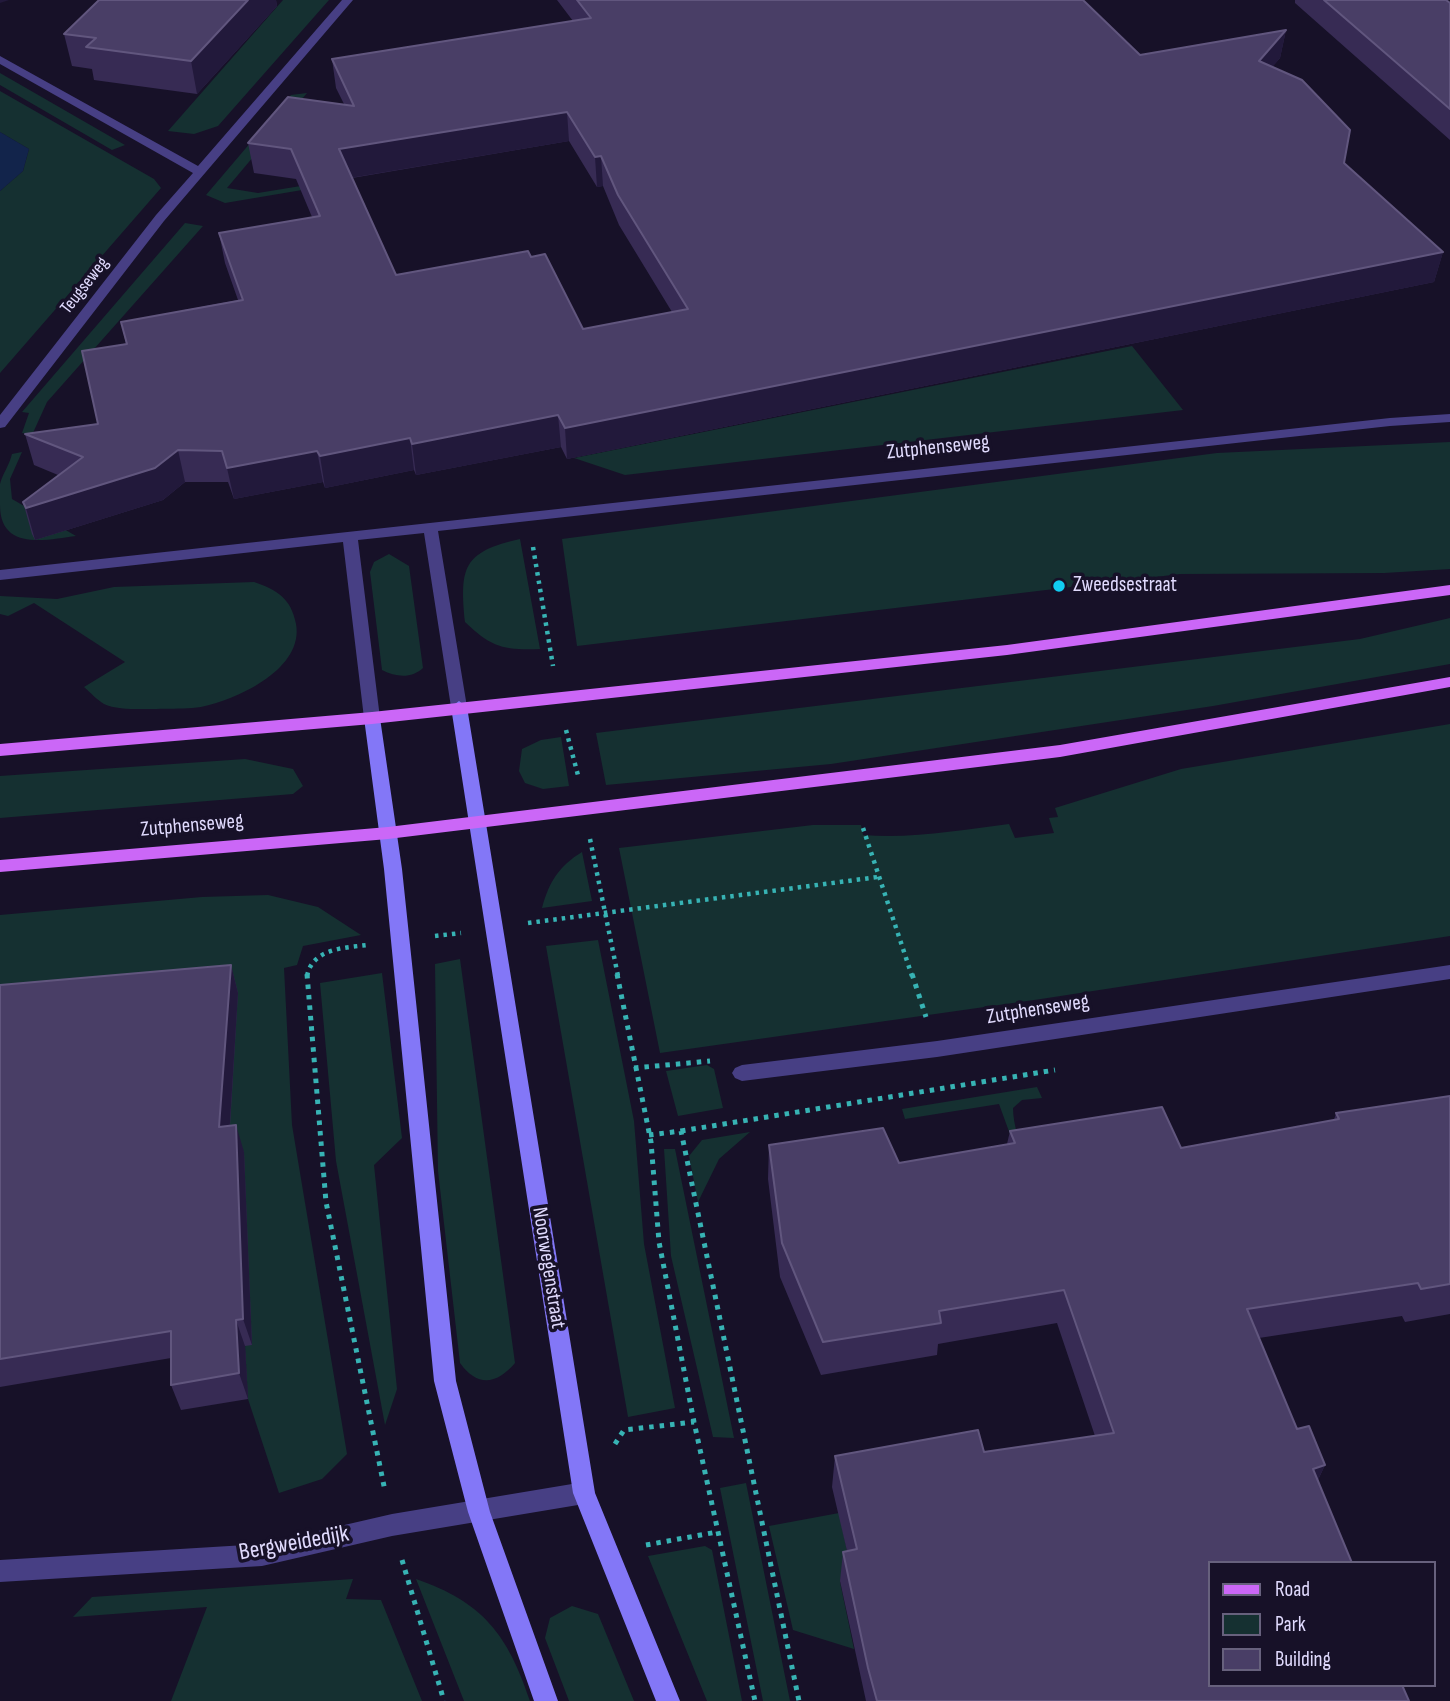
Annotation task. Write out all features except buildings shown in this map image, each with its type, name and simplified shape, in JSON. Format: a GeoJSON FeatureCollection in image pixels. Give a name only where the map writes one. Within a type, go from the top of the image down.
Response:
{"type":"FeatureCollection","features":[{"type":"Feature","properties":{"kind":"main road"},"geometry":{"type":"LineString","coordinates":[[0,750],[372,718],[1007,650],[1450,590]]}},
{"type":"Feature","properties":{"kind":"main road","name":"Zutphenseweg"},"geometry":{"type":"LineString","coordinates":[[0,866],[388,832],[1060,751],[1450,682]]}},
{"type":"Feature","properties":{"kind":"street","name":"Teugseweg"},"geometry":{"type":"LineString","coordinates":[[0,424],[200,172],[348,0]]}},
{"type":"Feature","properties":{"kind":"street"},"geometry":{"type":"LineString","coordinates":[[0,59],[200,172]]}},
{"type":"Feature","properties":{"kind":"street","name":"Zutphenseweg"},"geometry":{"type":"LineString","coordinates":[[0,575],[430,526],[1450,418]]}},
{"type":"Feature","properties":{"kind":"street"},"geometry":{"type":"LineString","coordinates":[[430,526],[478,821]]}},
{"type":"Feature","properties":{"kind":"street"},"geometry":{"type":"LineString","coordinates":[[350,535],[388,832],[445,1381],[479,1512],[546,1701]]}},
{"type":"Feature","properties":{"kind":"street","name":"Noorwegenstraat"},"geometry":{"type":"LineString","coordinates":[[478,821],[492,929],[584,1493],[668,1701]]}},
{"type":"Feature","properties":{"kind":"street","name":"Zutphenseweg"},"geometry":{"type":"LineString","coordinates":[[742,1073],[937,1049],[1450,972]]}},
{"type":"Feature","properties":{"kind":"street","name":"Bergweidedijk"},"geometry":{"type":"LineString","coordinates":[[0,1572],[262,1555],[392,1525],[584,1493]]}},
{"type":"Feature","properties":{"kind":"path"},"geometry":{"type":"LineString","coordinates":[[863,828],[937,1049]]}},
{"type":"Feature","properties":{"kind":"path"},"geometry":{"type":"LineString","coordinates":[[604,912],[878,877]]}},
{"type":"Feature","properties":{"kind":"path"},"geometry":{"type":"LineString","coordinates":[[634,1068],[721,1060],[742,1073]]}},
{"type":"Feature","properties":{"kind":"path"},"geometry":{"type":"LineString","coordinates":[[755,1701],[694,1422],[659,1242],[649,1135],[1063,1068]]}},
{"type":"Feature","properties":{"kind":"path"},"geometry":{"type":"LineString","coordinates":[[681,1131],[799,1701]]}},
{"type":"Feature","properties":{"kind":"path"},"geometry":{"type":"LineString","coordinates":[[584,1493],[624,1430],[694,1422]]}},
{"type":"Feature","properties":{"kind":"path"},"geometry":{"type":"LineString","coordinates":[[392,1525],[444,1701]]}},
{"type":"Feature","properties":{"kind":"path"},"geometry":{"type":"LineString","coordinates":[[638,1538],[649,1546],[718,1532]]}},
{"type":"Feature","properties":{"kind":"green space"},"geometry":{"type":"Polygon","coordinates":[[[283,0],[329,0],[218,126],[194,134],[168,131],[283,0]]]}},
{"type":"Feature","properties":{"kind":"green space"},"geometry":{"type":"Polygon","coordinates":[[[0,73],[125,145],[112,150],[0,85],[0,73]]]}},
{"type":"Feature","properties":{"kind":"green space"},"geometry":{"type":"Polygon","coordinates":[[[0,91],[154,179],[161,188],[0,373],[0,191],[23,171],[29,149],[0,132],[0,91]]]}},
{"type":"Feature","properties":{"kind":"green space"},"geometry":{"type":"Polygon","coordinates":[[[307,93],[227,188],[258,193],[313,184],[314,188],[225,203],[206,195],[291,95],[307,93]]]}},
{"type":"Feature","properties":{"kind":"green space"},"geometry":{"type":"Polygon","coordinates":[[[185,223],[203,226],[47,402],[32,435],[22,433],[29,413],[22,412],[185,223]]]}},
{"type":"Feature","properties":{"kind":"green space"},"geometry":{"type":"Polygon","coordinates":[[[1132,346],[1183,410],[625,475],[574,458],[1132,346]]]}},
{"type":"Feature","properties":{"kind":"green space"},"geometry":{"type":"Polygon","coordinates":[[[1450,442],[1450,569],[1384,573],[1180,574],[577,646],[562,539],[1217,453],[1450,442]]]}},
{"type":"Feature","properties":{"kind":"green space"},"geometry":{"type":"Polygon","coordinates":[[[22,452],[10,479],[12,499],[76,536],[27,539],[8,530],[2,520],[0,484],[12,454],[22,452]]]}},
{"type":"Feature","properties":{"kind":"green space"},"geometry":{"type":"Polygon","coordinates":[[[520,539],[540,649],[499,646],[465,622],[463,588],[469,565],[486,550],[520,539]]]}},
{"type":"Feature","properties":{"kind":"green space"},"geometry":{"type":"Polygon","coordinates":[[[389,554],[409,566],[423,668],[408,675],[382,670],[370,572],[374,562],[389,554]]]}},
{"type":"Feature","properties":{"kind":"green space"},"geometry":{"type":"Polygon","coordinates":[[[254,582],[282,596],[291,608],[296,624],[296,640],[290,654],[280,667],[251,688],[219,702],[199,707],[134,709],[104,704],[84,687],[125,662],[34,603],[8,616],[0,614],[0,596],[57,599],[114,587],[254,582]]]}},
{"type":"Feature","properties":{"kind":"green space"},"geometry":{"type":"Polygon","coordinates":[[[1450,618],[1450,664],[1213,706],[831,764],[606,785],[596,733],[1360,639],[1450,618]]]}},
{"type":"Feature","properties":{"kind":"green space"},"geometry":{"type":"Polygon","coordinates":[[[1450,724],[1450,936],[1041,999],[660,1053],[619,848],[813,825],[861,825],[863,835],[881,836],[936,833],[1009,824],[1015,838],[1054,833],[1049,818],[1058,817],[1055,808],[1181,769],[1450,724]]]}},
{"type":"Feature","properties":{"kind":"green space"},"geometry":{"type":"Polygon","coordinates":[[[561,737],[569,786],[543,789],[525,783],[519,771],[522,749],[541,740],[561,737]]]}},
{"type":"Feature","properties":{"kind":"green space"},"geometry":{"type":"Polygon","coordinates":[[[245,759],[293,769],[303,786],[293,794],[0,818],[0,776],[245,759]]]}},
{"type":"Feature","properties":{"kind":"green space"},"geometry":{"type":"Polygon","coordinates":[[[582,852],[592,901],[542,908],[556,876],[582,852]]]}},
{"type":"Feature","properties":{"kind":"green space"},"geometry":{"type":"Polygon","coordinates":[[[268,895],[318,907],[361,935],[303,946],[297,965],[284,968],[292,1125],[347,1454],[322,1479],[279,1493],[248,1399],[245,1346],[0,1014],[0,915],[202,897],[268,895]]]}},
{"type":"Feature","properties":{"kind":"green space"},"geometry":{"type":"Polygon","coordinates":[[[598,940],[634,1121],[644,1244],[675,1408],[628,1417],[546,946],[598,940]]]}},
{"type":"Feature","properties":{"kind":"green space"},"geometry":{"type":"Polygon","coordinates":[[[460,959],[515,1363],[501,1375],[488,1380],[474,1377],[460,1363],[438,1171],[435,964],[460,959]]]}},
{"type":"Feature","properties":{"kind":"green space"},"geometry":{"type":"Polygon","coordinates":[[[382,973],[402,1138],[374,1165],[397,1389],[385,1425],[336,1161],[320,983],[382,973]]]}},
{"type":"Feature","properties":{"kind":"green space"},"geometry":{"type":"Polygon","coordinates":[[[707,1065],[714,1069],[723,1108],[678,1116],[666,1071],[707,1065]]]}},
{"type":"Feature","properties":{"kind":"green space"},"geometry":{"type":"Polygon","coordinates":[[[1037,1087],[1042,1098],[1022,1100],[1013,1108],[1019,1159],[999,1104],[905,1119],[902,1109],[1037,1087]]]}},
{"type":"Feature","properties":{"kind":"green space"},"geometry":{"type":"Polygon","coordinates":[[[750,1132],[719,1159],[698,1202],[689,1156],[702,1140],[750,1132]]]}},
{"type":"Feature","properties":{"kind":"green space"},"geometry":{"type":"Polygon","coordinates":[[[664,1149],[675,1149],[734,1438],[713,1437],[671,1256],[664,1149]]]}},
{"type":"Feature","properties":{"kind":"green space"},"geometry":{"type":"Polygon","coordinates":[[[746,1483],[790,1701],[763,1701],[720,1488],[746,1483]]]}},
{"type":"Feature","properties":{"kind":"green space"},"geometry":{"type":"Polygon","coordinates":[[[839,1513],[853,1578],[840,1582],[854,1649],[793,1630],[769,1526],[839,1513]]]}},
{"type":"Feature","properties":{"kind":"green space"},"geometry":{"type":"Polygon","coordinates":[[[705,1546],[712,1550],[742,1701],[707,1701],[648,1556],[705,1546]]]}},
{"type":"Feature","properties":{"kind":"green space"},"geometry":{"type":"Polygon","coordinates":[[[353,1579],[346,1599],[381,1600],[422,1701],[171,1701],[207,1607],[73,1617],[92,1597],[353,1579]]]}},
{"type":"Feature","properties":{"kind":"green space"},"geometry":{"type":"Polygon","coordinates":[[[416,1579],[459,1598],[490,1624],[512,1657],[530,1701],[464,1701],[416,1579]]]}},
{"type":"Feature","properties":{"kind":"green space"},"geometry":{"type":"Polygon","coordinates":[[[572,1606],[598,1614],[634,1701],[569,1701],[545,1638],[550,1618],[572,1606]]]}},
{"type":"Feature","properties":{"kind":"water"},"geometry":{"type":"Polygon","coordinates":[[[0,132],[29,149],[23,171],[0,191],[0,132]]]}},
{"type":"Feature","properties":{"kind":"place","name":"Zweedsestraat"},"geometry":{"type":"Point","coordinates":[1059,586]}}]}
